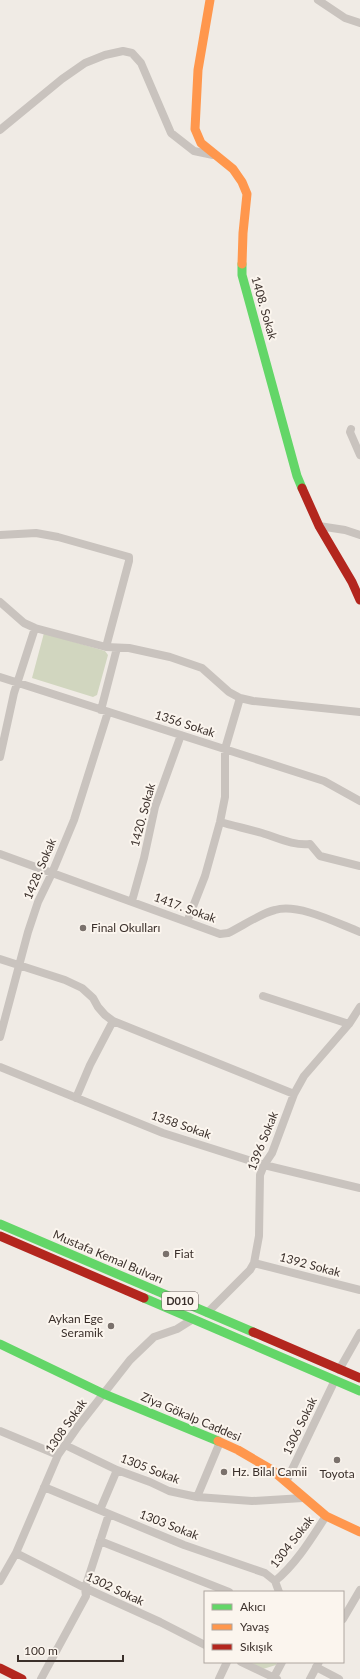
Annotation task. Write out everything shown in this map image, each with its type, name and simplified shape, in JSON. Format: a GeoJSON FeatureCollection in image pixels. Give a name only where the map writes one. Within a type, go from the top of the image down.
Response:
{"type":"FeatureCollection","features":[{"type":"Feature","properties":{"kind":"main road","name":"1408. Sokak"},"geometry":{"type":"LineString","coordinates":[[210,0],[198,70],[195,129],[201,143],[233,170],[242,182],[247,194],[243,233],[242,275],[297,476],[319,526],[352,582],[360,600]]}},
{"type":"Feature","properties":{"kind":"main road","name":"Mustafa Kemal Bulvarı"},"geometry":{"type":"LineString","coordinates":[[0,1224],[360,1378]]}},
{"type":"Feature","properties":{"kind":"main road","name":"Mustafa Kemal Bulvarı"},"geometry":{"type":"LineString","coordinates":[[0,1236],[360,1391]]}},
{"type":"Feature","properties":{"kind":"main road","name":"Ziya Gökalp Caddesi"},"geometry":{"type":"LineString","coordinates":[[0,1344],[104,1394],[238,1450],[272,1470],[303,1498],[326,1516],[360,1532]]}},
{"type":"Feature","properties":{"kind":"main road"},"geometry":{"type":"LineString","coordinates":[[1,1672],[22,1679]]}},
{"type":"Feature","properties":{"kind":"street"},"geometry":{"type":"LineString","coordinates":[[318,0],[345,18],[360,23]]}},
{"type":"Feature","properties":{"kind":"street"},"geometry":{"type":"LineString","coordinates":[[0,130],[62,79],[85,63],[105,55],[123,51],[132,53],[141,64],[171,133],[194,151],[216,155]]}},
{"type":"Feature","properties":{"kind":"street"},"geometry":{"type":"LineString","coordinates":[[351,429],[350,432],[360,455]]}},
{"type":"Feature","properties":{"kind":"street"},"geometry":{"type":"LineString","coordinates":[[319,526],[338,528],[360,535]]}},
{"type":"Feature","properties":{"kind":"street"},"geometry":{"type":"LineString","coordinates":[[0,535],[36,533],[58,537],[129,557],[106,647]]}},
{"type":"Feature","properties":{"kind":"street"},"geometry":{"type":"LineString","coordinates":[[0,602],[24,623],[35,628],[106,647],[129,648],[170,657],[202,668],[229,692],[240,698],[253,701],[360,712]]}},
{"type":"Feature","properties":{"kind":"street"},"geometry":{"type":"LineString","coordinates":[[0,758],[14,693],[35,628]]}},
{"type":"Feature","properties":{"kind":"street","name":"1428. Sokak"},"geometry":{"type":"LineString","coordinates":[[0,1037],[18,966],[38,902],[74,820],[105,711],[117,648]]}},
{"type":"Feature","properties":{"kind":"street","name":"1356 Sokak"},"geometry":{"type":"LineString","coordinates":[[0,677],[324,781],[360,801]]}},
{"type":"Feature","properties":{"kind":"street"},"geometry":{"type":"LineString","coordinates":[[187,922],[205,876],[220,822],[225,797],[225,750],[240,698]]}},
{"type":"Feature","properties":{"kind":"street","name":"1420. Sokak"},"geometry":{"type":"LineString","coordinates":[[132,901],[144,858],[155,807],[181,735]]}},
{"type":"Feature","properties":{"kind":"street"},"geometry":{"type":"LineString","coordinates":[[220,822],[297,844],[310,844],[320,856],[360,866]]}},
{"type":"Feature","properties":{"kind":"street","name":"1417. Sokak"},"geometry":{"type":"LineString","coordinates":[[0,854],[220,934],[228,933],[274,910],[286,908],[299,909],[360,932]]}},
{"type":"Feature","properties":{"kind":"street"},"geometry":{"type":"LineString","coordinates":[[0,960],[65,980],[82,988],[113,1021],[294,1094]]}},
{"type":"Feature","properties":{"kind":"street"},"geometry":{"type":"LineString","coordinates":[[263,996],[350,1024]]}},
{"type":"Feature","properties":{"kind":"street","name":"1396 Sokak"},"geometry":{"type":"LineString","coordinates":[[207,1313],[250,1270],[254,1263],[259,1236],[260,1175],[274,1146],[294,1094],[304,1076],[350,1024],[360,1007]]}},
{"type":"Feature","properties":{"kind":"street"},"geometry":{"type":"LineString","coordinates":[[76,1098],[90,1065],[113,1021]]}},
{"type":"Feature","properties":{"kind":"street","name":"1358 Sokak"},"geometry":{"type":"LineString","coordinates":[[0,1066],[163,1133],[264,1165],[360,1188]]}},
{"type":"Feature","properties":{"kind":"street","name":"1392 Sokak"},"geometry":{"type":"LineString","coordinates":[[254,1263],[360,1290]]}},
{"type":"Feature","properties":{"kind":"street","name":"1308 Sokak"},"geometry":{"type":"LineString","coordinates":[[0,1581],[16,1553],[58,1455],[65,1445],[130,1360],[154,1337],[177,1329],[193,1319]]}},
{"type":"Feature","properties":{"kind":"street"},"geometry":{"type":"LineString","coordinates":[[339,1370],[360,1333]]}},
{"type":"Feature","properties":{"kind":"street","name":"1306 Sokak"},"geometry":{"type":"LineString","coordinates":[[286,1482],[336,1380]]}},
{"type":"Feature","properties":{"kind":"street"},"geometry":{"type":"LineString","coordinates":[[0,1431],[58,1455]]}},
{"type":"Feature","properties":{"kind":"street"},"geometry":{"type":"LineString","coordinates":[[197,1498],[220,1442]]}},
{"type":"Feature","properties":{"kind":"street","name":"1305 Sokak"},"geometry":{"type":"LineString","coordinates":[[65,1445],[117,1470],[150,1482],[169,1491],[197,1498],[252,1501],[303,1498]]}},
{"type":"Feature","properties":{"kind":"street"},"geometry":{"type":"LineString","coordinates":[[100,1510],[117,1470]]}},
{"type":"Feature","properties":{"kind":"street","name":"1303 Sokak"},"geometry":{"type":"LineString","coordinates":[[44,1487],[184,1545],[265,1573],[275,1581]]}},
{"type":"Feature","properties":{"kind":"street"},"geometry":{"type":"LineString","coordinates":[[41,1679],[86,1596],[85,1588],[109,1514]]}},
{"type":"Feature","properties":{"kind":"street","name":"1304 Sokak"},"geometry":{"type":"LineString","coordinates":[[275,1581],[284,1574],[310,1542],[326,1516]]}},
{"type":"Feature","properties":{"kind":"street"},"geometry":{"type":"LineString","coordinates":[[100,1541],[226,1591]]}},
{"type":"Feature","properties":{"kind":"street","name":"1302 Sokak"},"geometry":{"type":"LineString","coordinates":[[16,1553],[85,1588],[160,1622],[204,1644]]}},
{"type":"Feature","properties":{"kind":"street"},"geometry":{"type":"LineString","coordinates":[[275,1581],[279,1591]]}},
{"type":"Feature","properties":{"kind":"street"},"geometry":{"type":"LineString","coordinates":[[344,1617],[360,1590]]}},
{"type":"Feature","properties":{"kind":"street"},"geometry":{"type":"LineString","coordinates":[[219,1679],[227,1663]]}},
{"type":"Feature","properties":{"kind":"street"},"geometry":{"type":"LineString","coordinates":[[242,1663],[275,1678],[282,1663]]}},
{"type":"Feature","properties":{"kind":"street"},"geometry":{"type":"LineString","coordinates":[[310,1679],[317,1664],[339,1679]]}},
{"type":"Feature","properties":{"kind":"green space"},"geometry":{"type":"Polygon","coordinates":[[[44,633],[105,651],[108,655],[97,695],[93,697],[32,678],[44,633]]]}},
{"type":"Feature","properties":{"kind":"green space"},"geometry":{"type":"Polygon","coordinates":[[[252,1663],[277,1663],[276,1665],[263,1669],[252,1663]]]}},
{"type":"Feature","properties":{"kind":"traffic: fast"},"geometry":{"type":"LineString","coordinates":[[242,264],[242,275],[297,476],[302,488]]}},
{"type":"Feature","properties":{"kind":"traffic: fast"},"geometry":{"type":"LineString","coordinates":[[0,1224],[253,1332]]}},
{"type":"Feature","properties":{"kind":"traffic: fast"},"geometry":{"type":"LineString","coordinates":[[144,1298],[360,1391]]}},
{"type":"Feature","properties":{"kind":"traffic: fast"},"geometry":{"type":"LineString","coordinates":[[0,1344],[104,1394],[218,1441]]}},
{"type":"Feature","properties":{"kind":"traffic: slow"},"geometry":{"type":"LineString","coordinates":[[210,0],[198,70],[195,129],[201,143],[233,169],[242,182],[247,194],[243,233],[242,264]]}},
{"type":"Feature","properties":{"kind":"traffic: slow"},"geometry":{"type":"LineString","coordinates":[[218,1441],[238,1450],[272,1470],[326,1516],[360,1532]]}},
{"type":"Feature","properties":{"kind":"traffic: jam"},"geometry":{"type":"LineString","coordinates":[[302,488],[319,526],[352,582],[360,600]]}},
{"type":"Feature","properties":{"kind":"traffic: jam"},"geometry":{"type":"LineString","coordinates":[[0,1236],[144,1298]]}},
{"type":"Feature","properties":{"kind":"traffic: jam"},"geometry":{"type":"LineString","coordinates":[[253,1332],[360,1378]]}},
{"type":"Feature","properties":{"kind":"traffic: jam"},"geometry":{"type":"LineString","coordinates":[[0,1668],[22,1679]]}},
{"type":"Feature","properties":{"kind":"place","name":"Final Okulları"},"geometry":{"type":"Point","coordinates":[83,928]}},
{"type":"Feature","properties":{"kind":"place","name":"Fiat"},"geometry":{"type":"Point","coordinates":[166,1254]}},
{"type":"Feature","properties":{"kind":"place","name":"Aykan Ege Seramik"},"geometry":{"type":"Point","coordinates":[111,1326]}},
{"type":"Feature","properties":{"kind":"place","name":"Toyota"},"geometry":{"type":"Point","coordinates":[337,1460]}},
{"type":"Feature","properties":{"kind":"place","name":"Hz. Bilal Camii"},"geometry":{"type":"Point","coordinates":[224,1472]}}]}
